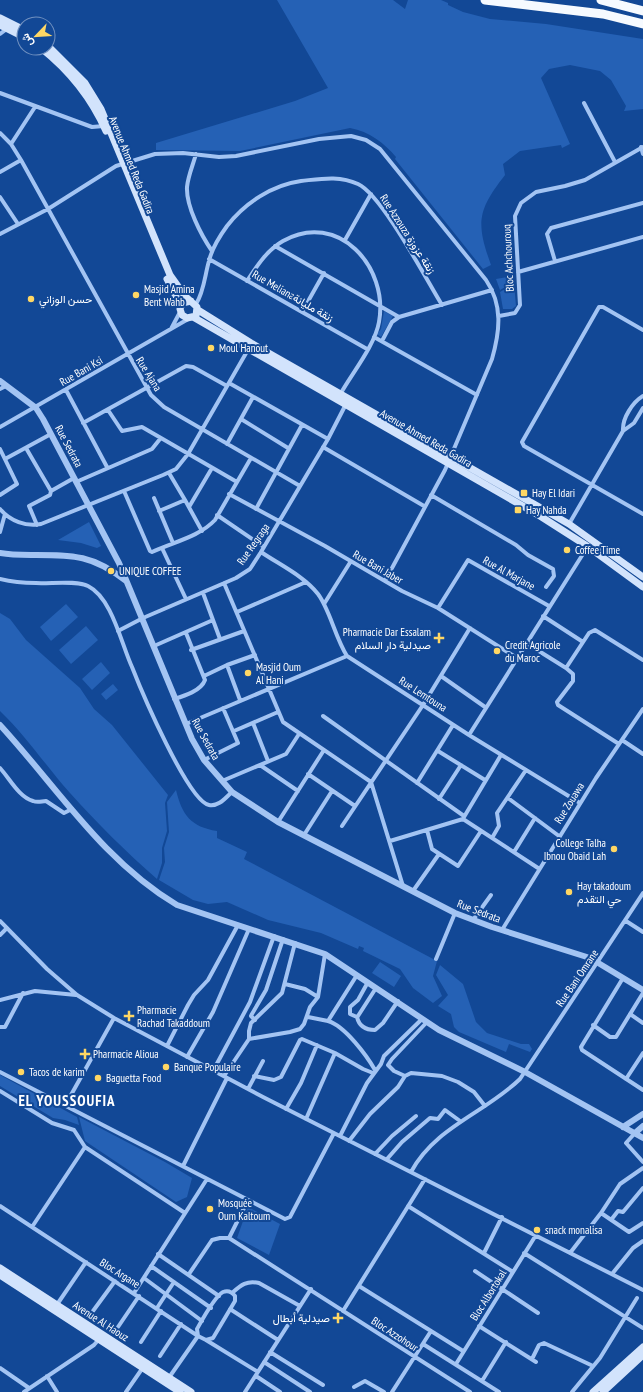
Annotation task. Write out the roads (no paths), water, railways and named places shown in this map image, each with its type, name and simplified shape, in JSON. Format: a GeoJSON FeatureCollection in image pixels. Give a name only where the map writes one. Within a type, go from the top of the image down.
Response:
{"type":"FeatureCollection","features":[{"type":"Feature","properties":{"kind":"highway"},"geometry":{"type":"LineString","coordinates":[[485,0],[604,14],[643,24]]}},
{"type":"Feature","properties":{"kind":"highway"},"geometry":{"type":"LineString","coordinates":[[601,0],[643,11]]}},
{"type":"Feature","properties":{"kind":"main road"},"geometry":{"type":"LineString","coordinates":[[0,18],[16,26]]}},
{"type":"Feature","properties":{"kind":"main road"},"geometry":{"type":"LineString","coordinates":[[0,25],[16,32]]}},
{"type":"Feature","properties":{"kind":"main road","name":"Avenue Ahmed Reda Gadira"},"geometry":{"type":"LineString","coordinates":[[56,53],[67,63],[92,92],[105,116],[158,260],[184,317],[192,318],[250,345],[340,393],[568,524],[592,539],[643,577]]}},
{"type":"Feature","properties":{"kind":"main road","name":"Avenue Ahmed Reda Gadira"},"geometry":{"type":"LineString","coordinates":[[51,56],[80,85],[91,100],[122,164],[170,275],[180,290],[195,305],[250,345],[346,404],[587,546],[643,587]]}},
{"type":"Feature","properties":{"kind":"main road"},"geometry":{"type":"LineString","coordinates":[[181,309],[185,302],[195,305],[192,318]]}},
{"type":"Feature","properties":{"kind":"main road","name":"Avenue Al Haouz"},"geometry":{"type":"LineString","coordinates":[[0,1268],[55,1307],[144,1366],[191,1392]]}},
{"type":"Feature","properties":{"kind":"main road","name":"Avenue Al Haouz"},"geometry":{"type":"LineString","coordinates":[[0,1275],[55,1307]]}},
{"type":"Feature","properties":{"kind":"main road"},"geometry":{"type":"LineString","coordinates":[[598,1391],[643,1347]]}},
{"type":"Feature","properties":{"kind":"main road"},"geometry":{"type":"LineString","coordinates":[[598,1391],[643,1355]]}},
{"type":"Feature","properties":{"kind":"main road","name":"Avenue Al Haouz"},"geometry":{"type":"LineString","coordinates":[[167,1380],[180,1392]]}},
{"type":"Feature","properties":{"kind":"street"},"geometry":{"type":"LineString","coordinates":[[0,34],[8,28]]}},
{"type":"Feature","properties":{"kind":"street"},"geometry":{"type":"LineString","coordinates":[[0,94],[92,127],[104,126]]}},
{"type":"Feature","properties":{"kind":"street"},"geometry":{"type":"LineString","coordinates":[[584,102],[616,162]]}},
{"type":"Feature","properties":{"kind":"street"},"geometry":{"type":"LineString","coordinates":[[11,144],[35,106]]}},
{"type":"Feature","properties":{"kind":"street","name":"Rue Ajana"},"geometry":{"type":"LineString","coordinates":[[0,133],[11,144],[21,160],[146,389],[164,407],[300,486]]}},
{"type":"Feature","properties":{"kind":"street"},"geometry":{"type":"LineString","coordinates":[[0,234],[48,209],[122,164],[155,154],[196,154],[228,157],[346,136],[356,136],[366,140],[384,154],[492,290],[497,303],[499,316],[497,339],[492,359],[448,464],[424,506],[385,581]]}},
{"type":"Feature","properties":{"kind":"street"},"geometry":{"type":"LineString","coordinates":[[642,147],[643,154]]}},
{"type":"Feature","properties":{"kind":"street","name":"Bloc Achchourouq"},"geometry":{"type":"LineString","coordinates":[[499,316],[515,313],[520,307],[515,216],[521,203],[536,192],[572,185],[585,180],[642,147]]}},
{"type":"Feature","properties":{"kind":"street"},"geometry":{"type":"LineString","coordinates":[[196,154],[188,179],[187,194],[199,227],[212,251]]}},
{"type":"Feature","properties":{"kind":"street"},"geometry":{"type":"LineString","coordinates":[[0,172],[21,160]]}},
{"type":"Feature","properties":{"kind":"street","name":"Rue Azzouza زنقة عزوزة"},"geometry":{"type":"LineString","coordinates":[[195,305],[200,297],[212,251],[227,226],[239,213],[259,197],[281,186],[312,179],[336,178],[359,184],[371,194],[394,225],[442,305]]}},
{"type":"Feature","properties":{"kind":"street"},"geometry":{"type":"LineString","coordinates":[[345,240],[371,194]]}},
{"type":"Feature","properties":{"kind":"street"},"geometry":{"type":"LineString","coordinates":[[0,197],[18,224]]}},
{"type":"Feature","properties":{"kind":"street"},"geometry":{"type":"LineString","coordinates":[[555,261],[547,234],[551,228],[643,203]]}},
{"type":"Feature","properties":{"kind":"street"},"geometry":{"type":"LineString","coordinates":[[247,281],[264,257],[275,246],[288,238],[309,233],[325,234],[345,240],[357,249],[371,268],[377,284],[380,306],[379,323],[374,337],[340,393]]}},
{"type":"Feature","properties":{"kind":"street"},"geometry":{"type":"LineString","coordinates":[[518,272],[643,237]]}},
{"type":"Feature","properties":{"kind":"street"},"geometry":{"type":"LineString","coordinates":[[275,246],[399,317]]}},
{"type":"Feature","properties":{"kind":"street","name":"Rue Melianaزنقة مليانة"},"geometry":{"type":"LineString","coordinates":[[209,259],[367,349]]}},
{"type":"Feature","properties":{"kind":"street"},"geometry":{"type":"LineString","coordinates":[[302,312],[324,273]]}},
{"type":"Feature","properties":{"kind":"street"},"geometry":{"type":"LineString","coordinates":[[382,341],[392,322],[399,317],[492,290]]}},
{"type":"Feature","properties":{"kind":"street"},"geometry":{"type":"LineString","coordinates":[[643,330],[603,307],[599,307],[522,441],[524,446],[643,513]]}},
{"type":"Feature","properties":{"kind":"street"},"geometry":{"type":"LineString","coordinates":[[171,329],[181,309]]}},
{"type":"Feature","properties":{"kind":"street","name":"Rue Bani Ksi"},"geometry":{"type":"LineString","coordinates":[[0,428],[192,318]]}},
{"type":"Feature","properties":{"kind":"street"},"geometry":{"type":"LineString","coordinates":[[374,337],[477,395]]}},
{"type":"Feature","properties":{"kind":"street"},"geometry":{"type":"LineString","coordinates":[[3,516],[18,522],[37,525],[169,473],[181,463],[188,454],[250,345]]}},
{"type":"Feature","properties":{"kind":"street"},"geometry":{"type":"LineString","coordinates":[[83,423],[178,370],[189,366],[253,397],[328,439]]}},
{"type":"Feature","properties":{"kind":"street","name":"Rue Sedrata"},"geometry":{"type":"LineString","coordinates":[[0,381],[36,408],[51,434],[127,582],[143,618],[174,699],[204,760],[232,792],[278,822],[455,913],[472,921],[556,946],[599,962],[643,992]]}},
{"type":"Feature","properties":{"kind":"street"},"geometry":{"type":"LineString","coordinates":[[0,390],[6,386]]}},
{"type":"Feature","properties":{"kind":"street"},"geometry":{"type":"LineString","coordinates":[[66,390],[107,467]]}},
{"type":"Feature","properties":{"kind":"street"},"geometry":{"type":"LineString","coordinates":[[623,430],[623,423],[636,400],[643,396]]}},
{"type":"Feature","properties":{"kind":"street"},"geometry":{"type":"LineString","coordinates":[[227,444],[253,397]]}},
{"type":"Feature","properties":{"kind":"street","name":"Rue Regraga"},"geometry":{"type":"LineString","coordinates":[[118,631],[143,618],[203,593],[246,572],[261,552],[279,522],[328,439],[346,404]]}},
{"type":"Feature","properties":{"kind":"street"},"geometry":{"type":"LineString","coordinates":[[568,524],[623,430],[634,423],[643,408]]}},
{"type":"Feature","properties":{"kind":"street"},"geometry":{"type":"LineString","coordinates":[[108,410],[122,431],[142,427],[160,439],[237,482]]}},
{"type":"Feature","properties":{"kind":"street"},"geometry":{"type":"LineString","coordinates":[[241,419],[288,448]]}},
{"type":"Feature","properties":{"kind":"street"},"geometry":{"type":"LineString","coordinates":[[256,509],[288,448],[302,425]]}},
{"type":"Feature","properties":{"kind":"street"},"geometry":{"type":"LineString","coordinates":[[5,459],[51,434]]}},
{"type":"Feature","properties":{"kind":"street"},"geometry":{"type":"LineString","coordinates":[[37,525],[29,506],[50,495],[51,491],[152,449],[160,439]]}},
{"type":"Feature","properties":{"kind":"street"},"geometry":{"type":"LineString","coordinates":[[323,447],[424,506]]}},
{"type":"Feature","properties":{"kind":"street"},"geometry":{"type":"LineString","coordinates":[[26,448],[51,491]]}},
{"type":"Feature","properties":{"kind":"street"},"geometry":{"type":"LineString","coordinates":[[0,449],[17,484],[0,495]]}},
{"type":"Feature","properties":{"kind":"street"},"geometry":{"type":"LineString","coordinates":[[124,491],[151,552],[202,531],[208,527],[217,515],[251,458]]}},
{"type":"Feature","properties":{"kind":"street"},"geometry":{"type":"LineString","coordinates":[[188,507],[212,468]]}},
{"type":"Feature","properties":{"kind":"street"},"geometry":{"type":"LineString","coordinates":[[169,473],[202,531]]}},
{"type":"Feature","properties":{"kind":"street","name":"Rue Bani Jaber"},"geometry":{"type":"LineString","coordinates":[[229,494],[385,581],[438,608],[517,658]]}},
{"type":"Feature","properties":{"kind":"street"},"geometry":{"type":"LineString","coordinates":[[431,495],[516,545],[528,555],[553,569],[554,576],[546,587]]}},
{"type":"Feature","properties":{"kind":"street"},"geometry":{"type":"LineString","coordinates":[[154,498],[173,543]]}},
{"type":"Feature","properties":{"kind":"street"},"geometry":{"type":"LineString","coordinates":[[159,511],[185,500]]}},
{"type":"Feature","properties":{"kind":"street"},"geometry":{"type":"LineString","coordinates":[[0,509],[3,516],[0,532]]}},
{"type":"Feature","properties":{"kind":"street"},"geometry":{"type":"LineString","coordinates":[[217,515],[264,547]]}},
{"type":"Feature","properties":{"kind":"street"},"geometry":{"type":"LineString","coordinates":[[469,735],[485,707],[592,539]]}},
{"type":"Feature","properties":{"kind":"street"},"geometry":{"type":"LineString","coordinates":[[162,548],[186,599]]}},
{"type":"Feature","properties":{"kind":"street","name":"Rue Lemtouna"},"geometry":{"type":"LineString","coordinates":[[261,552],[306,582],[318,594],[324,604],[340,645],[347,656],[453,725],[580,803]]}},
{"type":"Feature","properties":{"kind":"street"},"geometry":{"type":"LineString","coordinates":[[0,553],[16,555],[70,555],[86,558],[102,564],[127,582]]}},
{"type":"Feature","properties":{"kind":"street","name":"Rue Al Marjane"},"geometry":{"type":"LineString","coordinates":[[438,608],[468,560],[549,606]]}},
{"type":"Feature","properties":{"kind":"street"},"geometry":{"type":"LineString","coordinates":[[324,604],[350,561]]}},
{"type":"Feature","properties":{"kind":"street"},"geometry":{"type":"LineString","coordinates":[[0,579],[36,583],[87,585],[103,599],[160,731],[190,786],[204,803],[210,805],[220,803],[232,792]]}},
{"type":"Feature","properties":{"kind":"street"},"geometry":{"type":"LineString","coordinates":[[237,612],[306,582]]}},
{"type":"Feature","properties":{"kind":"street"},"geometry":{"type":"LineString","coordinates":[[224,583],[278,712],[286,725],[371,782],[403,886]]}},
{"type":"Feature","properties":{"kind":"street"},"geometry":{"type":"LineString","coordinates":[[203,593],[220,639]]}},
{"type":"Feature","properties":{"kind":"street"},"geometry":{"type":"LineString","coordinates":[[543,616],[583,642]]}},
{"type":"Feature","properties":{"kind":"street"},"geometry":{"type":"LineString","coordinates":[[154,646],[213,620]]}},
{"type":"Feature","properties":{"kind":"street"},"geometry":{"type":"LineString","coordinates":[[342,826],[424,705],[470,628]]}},
{"type":"Feature","properties":{"kind":"street"},"geometry":{"type":"LineString","coordinates":[[192,650],[244,630]]}},
{"type":"Feature","properties":{"kind":"street"},"geometry":{"type":"LineString","coordinates":[[566,668],[591,631],[597,630],[643,660]]}},
{"type":"Feature","properties":{"kind":"street"},"geometry":{"type":"LineString","coordinates":[[174,699],[201,687],[205,680],[192,650],[189,637],[186,633]]}},
{"type":"Feature","properties":{"kind":"street"},"geometry":{"type":"LineString","coordinates":[[526,642],[573,674],[574,679],[557,704],[619,744]]}},
{"type":"Feature","properties":{"kind":"street"},"geometry":{"type":"LineString","coordinates":[[204,676],[227,665],[255,655]]}},
{"type":"Feature","properties":{"kind":"street"},"geometry":{"type":"LineString","coordinates":[[186,724],[347,656]]}},
{"type":"Feature","properties":{"kind":"street"},"geometry":{"type":"LineString","coordinates":[[227,665],[240,700]]}},
{"type":"Feature","properties":{"kind":"street"},"geometry":{"type":"LineString","coordinates":[[442,676],[485,707]]}},
{"type":"Feature","properties":{"kind":"street"},"geometry":{"type":"LineString","coordinates":[[204,760],[237,744],[238,739],[223,708]]}},
{"type":"Feature","properties":{"kind":"street","name":"Rue Zouawa"},"geometry":{"type":"LineString","coordinates":[[502,930],[538,868],[643,709]]}},
{"type":"Feature","properties":{"kind":"street"},"geometry":{"type":"LineString","coordinates":[[234,731],[278,712]]}},
{"type":"Feature","properties":{"kind":"street"},"geometry":{"type":"LineString","coordinates":[[323,716],[482,831],[538,868]]}},
{"type":"Feature","properties":{"kind":"street"},"geometry":{"type":"LineString","coordinates":[[253,723],[268,761]]}},
{"type":"Feature","properties":{"kind":"street"},"geometry":{"type":"LineString","coordinates":[[0,725],[120,863],[153,890],[177,905],[325,954],[377,987],[439,1030],[525,1072],[643,1138]]}},
{"type":"Feature","properties":{"kind":"street"},"geometry":{"type":"LineString","coordinates":[[417,783],[453,725]]}},
{"type":"Feature","properties":{"kind":"street"},"geometry":{"type":"LineString","coordinates":[[222,781],[286,754],[299,734]]}},
{"type":"Feature","properties":{"kind":"street"},"geometry":{"type":"LineString","coordinates":[[622,740],[643,754]]}},
{"type":"Feature","properties":{"kind":"street"},"geometry":{"type":"LineString","coordinates":[[278,822],[324,750]]}},
{"type":"Feature","properties":{"kind":"street"},"geometry":{"type":"LineString","coordinates":[[438,751],[485,780]]}},
{"type":"Feature","properties":{"kind":"street"},"geometry":{"type":"LineString","coordinates":[[390,841],[428,830],[464,817],[501,755]]}},
{"type":"Feature","properties":{"kind":"street"},"geometry":{"type":"LineString","coordinates":[[260,765],[298,791]]}},
{"type":"Feature","properties":{"kind":"street"},"geometry":{"type":"LineString","coordinates":[[439,799],[461,765]]}},
{"type":"Feature","properties":{"kind":"street"},"geometry":{"type":"LineString","coordinates":[[0,768],[18,790],[30,800],[48,802],[64,813],[72,809]]}},
{"type":"Feature","properties":{"kind":"street"},"geometry":{"type":"LineString","coordinates":[[492,838],[499,826],[497,813],[526,770]]}},
{"type":"Feature","properties":{"kind":"street"},"geometry":{"type":"LineString","coordinates":[[308,774],[355,806]]}},
{"type":"Feature","properties":{"kind":"street"},"geometry":{"type":"LineString","coordinates":[[304,835],[332,791]]}},
{"type":"Feature","properties":{"kind":"street"},"geometry":{"type":"LineString","coordinates":[[508,798],[559,836]]}},
{"type":"Feature","properties":{"kind":"street"},"geometry":{"type":"LineString","coordinates":[[514,852],[535,818]]}},
{"type":"Feature","properties":{"kind":"street"},"geometry":{"type":"LineString","coordinates":[[428,830],[430,846],[438,854],[458,866],[482,831]]}},
{"type":"Feature","properties":{"kind":"street"},"geometry":{"type":"LineString","coordinates":[[413,891],[438,854]]}},
{"type":"Feature","properties":{"kind":"street","name":"Rue Bani Omrane"},"geometry":{"type":"LineString","coordinates":[[411,1172],[428,1147],[460,1121],[503,1095],[520,1079],[641,900],[643,893]]}},
{"type":"Feature","properties":{"kind":"street"},"geometry":{"type":"LineString","coordinates":[[472,921],[491,895]]}},
{"type":"Feature","properties":{"kind":"street"},"geometry":{"type":"LineString","coordinates":[[436,959],[455,913]]}},
{"type":"Feature","properties":{"kind":"street"},"geometry":{"type":"LineString","coordinates":[[0,921],[47,968],[77,995],[114,1018],[286,1109],[502,1217],[643,1290]]}},
{"type":"Feature","properties":{"kind":"street"},"geometry":{"type":"LineString","coordinates":[[626,921],[643,932]]}},
{"type":"Feature","properties":{"kind":"street"},"geometry":{"type":"LineString","coordinates":[[167,1046],[188,1005],[194,995],[208,980],[238,925]]}},
{"type":"Feature","properties":{"kind":"street"},"geometry":{"type":"LineString","coordinates":[[0,935],[7,928]]}},
{"type":"Feature","properties":{"kind":"street"},"geometry":{"type":"LineString","coordinates":[[187,1057],[213,1012],[249,929]]}},
{"type":"Feature","properties":{"kind":"street"},"geometry":{"type":"LineString","coordinates":[[213,1071],[250,1002],[274,936]]}},
{"type":"Feature","properties":{"kind":"street"},"geometry":{"type":"LineString","coordinates":[[255,1020],[251,1016],[266,990],[283,939]]}},
{"type":"Feature","properties":{"kind":"street"},"geometry":{"type":"LineString","coordinates":[[183,1166],[225,1077],[249,1039],[249,1031],[255,1020],[282,993],[295,943]]}},
{"type":"Feature","properties":{"kind":"street"},"geometry":{"type":"LineString","coordinates":[[249,1039],[272,1037],[300,1029],[308,1017],[310,1007],[318,997],[325,954]]}},
{"type":"Feature","properties":{"kind":"street"},"geometry":{"type":"LineString","coordinates":[[328,1021],[357,974]]}},
{"type":"Feature","properties":{"kind":"street"},"geometry":{"type":"LineString","coordinates":[[623,978],[581,1045],[582,1049],[643,1090]]}},
{"type":"Feature","properties":{"kind":"street"},"geometry":{"type":"LineString","coordinates":[[357,1017],[350,1014],[350,1007],[358,1000],[368,982]]}},
{"type":"Feature","properties":{"kind":"street"},"geometry":{"type":"LineString","coordinates":[[285,984],[305,989],[318,997]]}},
{"type":"Feature","properties":{"kind":"street"},"geometry":{"type":"LineString","coordinates":[[377,987],[357,1017],[359,1024],[375,1030],[383,1023],[398,1001]]}},
{"type":"Feature","properties":{"kind":"street"},"geometry":{"type":"LineString","coordinates":[[0,1000],[24,993],[44,991],[77,995]]}},
{"type":"Feature","properties":{"kind":"street"},"geometry":{"type":"LineString","coordinates":[[593,1025],[610,1037],[614,1038],[618,1035],[643,992]]}},
{"type":"Feature","properties":{"kind":"street"},"geometry":{"type":"LineString","coordinates":[[0,1027],[5,1027],[24,993]]}},
{"type":"Feature","properties":{"kind":"street"},"geometry":{"type":"LineString","coordinates":[[630,1014],[643,1023]]}},
{"type":"Feature","properties":{"kind":"street"},"geometry":{"type":"LineString","coordinates":[[308,1017],[328,1021],[338,1025],[361,1049],[374,1072]]}},
{"type":"Feature","properties":{"kind":"street"},"geometry":{"type":"LineString","coordinates":[[70,1107],[71,1094],[114,1018]]}},
{"type":"Feature","properties":{"kind":"street"},"geometry":{"type":"LineString","coordinates":[[340,1136],[374,1072],[381,1064],[384,1056],[424,1020]]}},
{"type":"Feature","properties":{"kind":"street"},"geometry":{"type":"LineString","coordinates":[[406,1076],[394,1071],[388,1065],[392,1058],[424,1020]]}},
{"type":"Feature","properties":{"kind":"street"},"geometry":{"type":"LineString","coordinates":[[254,1076],[277,1080],[281,1077],[300,1040],[317,1045],[335,1053],[363,1069],[374,1072]]}},
{"type":"Feature","properties":{"kind":"street"},"geometry":{"type":"LineString","coordinates":[[286,1109],[301,1083],[317,1045]]}},
{"type":"Feature","properties":{"kind":"street"},"geometry":{"type":"LineString","coordinates":[[306,1119],[335,1053]]}},
{"type":"Feature","properties":{"kind":"street"},"geometry":{"type":"LineString","coordinates":[[626,1079],[643,1053]]}},
{"type":"Feature","properties":{"kind":"street"},"geometry":{"type":"LineString","coordinates":[[248,1089],[263,1061]]}},
{"type":"Feature","properties":{"kind":"street"},"geometry":{"type":"LineString","coordinates":[[0,1072],[285,1219],[289,1219],[334,1133]]}},
{"type":"Feature","properties":{"kind":"street"},"geometry":{"type":"LineString","coordinates":[[349,1141],[406,1076],[411,1073],[447,1078],[458,1082],[474,1092],[486,1106]]}},
{"type":"Feature","properties":{"kind":"street"},"geometry":{"type":"LineString","coordinates":[[0,1091],[54,1125],[74,1130],[85,1148],[185,1214]]}},
{"type":"Feature","properties":{"kind":"street"},"geometry":{"type":"LineString","coordinates":[[387,1160],[418,1128],[430,1118],[438,1119],[445,1110],[460,1121]]}},
{"type":"Feature","properties":{"kind":"street"},"geometry":{"type":"LineString","coordinates":[[624,1127],[643,1114]]}},
{"type":"Feature","properties":{"kind":"street"},"geometry":{"type":"LineString","coordinates":[[375,1154],[392,1136],[416,1116]]}},
{"type":"Feature","properties":{"kind":"street"},"geometry":{"type":"LineString","coordinates":[[643,1126],[626,1143],[643,1162]]}},
{"type":"Feature","properties":{"kind":"street"},"geometry":{"type":"LineString","coordinates":[[32,1227],[85,1148]]}},
{"type":"Feature","properties":{"kind":"street"},"geometry":{"type":"LineString","coordinates":[[570,1252],[601,1213],[620,1184],[643,1168]]}},
{"type":"Feature","properties":{"kind":"street"},"geometry":{"type":"LineString","coordinates":[[134,1292],[207,1179]]}},
{"type":"Feature","properties":{"kind":"street"},"geometry":{"type":"LineString","coordinates":[[343,1311],[425,1179]]}},
{"type":"Feature","properties":{"kind":"street"},"geometry":{"type":"LineString","coordinates":[[611,1220],[618,1211],[623,1212],[643,1188]]}},
{"type":"Feature","properties":{"kind":"street"},"geometry":{"type":"LineString","coordinates":[[189,1274],[212,1240],[229,1238],[248,1200]]}},
{"type":"Feature","properties":{"kind":"street","name":"Bloc Argane"},"geometry":{"type":"LineString","coordinates":[[0,1206],[134,1292],[257,1374],[280,1392]]}},
{"type":"Feature","properties":{"kind":"street"},"geometry":{"type":"LineString","coordinates":[[408,1206],[513,1272]]}},
{"type":"Feature","properties":{"kind":"street"},"geometry":{"type":"LineString","coordinates":[[601,1213],[629,1232],[643,1223]]}},
{"type":"Feature","properties":{"kind":"street"},"geometry":{"type":"LineString","coordinates":[[484,1253],[502,1217]]}},
{"type":"Feature","properties":{"kind":"street","name":"Bloc Albortokal"},"geometry":{"type":"LineString","coordinates":[[456,1364],[536,1235]]}},
{"type":"Feature","properties":{"kind":"street","name":"Bloc Azzohour"},"geometry":{"type":"LineString","coordinates":[[229,1238],[470,1392]]}},
{"type":"Feature","properties":{"kind":"street"},"geometry":{"type":"LineString","coordinates":[[612,1274],[634,1248],[643,1241]]}},
{"type":"Feature","properties":{"kind":"street"},"geometry":{"type":"LineString","coordinates":[[524,1253],[643,1328]]}},
{"type":"Feature","properties":{"kind":"street"},"geometry":{"type":"LineString","coordinates":[[158,1254],[219,1296]]}},
{"type":"Feature","properties":{"kind":"street"},"geometry":{"type":"LineString","coordinates":[[55,1307],[86,1262]]}},
{"type":"Feature","properties":{"kind":"street"},"geometry":{"type":"LineString","coordinates":[[151,1266],[210,1308]]}},
{"type":"Feature","properties":{"kind":"street"},"geometry":{"type":"LineString","coordinates":[[475,1271],[538,1313]]}},
{"type":"Feature","properties":{"kind":"street"},"geometry":{"type":"LineString","coordinates":[[144,1278],[202,1321]]}},
{"type":"Feature","properties":{"kind":"street"},"geometry":{"type":"LineString","coordinates":[[93,1311],[115,1281]]}},
{"type":"Feature","properties":{"kind":"street"},"geometry":{"type":"LineString","coordinates":[[232,1293],[245,1283],[254,1281],[259,1282],[300,1306]]}},
{"type":"Feature","properties":{"kind":"street"},"geometry":{"type":"LineString","coordinates":[[157,1308],[174,1282]]}},
{"type":"Feature","properties":{"kind":"street"},"geometry":{"type":"LineString","coordinates":[[359,1286],[463,1351]]}},
{"type":"Feature","properties":{"kind":"street"},"geometry":{"type":"LineString","coordinates":[[245,1392],[311,1289]]}},
{"type":"Feature","properties":{"kind":"street"},"geometry":{"type":"LineString","coordinates":[[167,1380],[198,1336],[197,1329],[210,1308],[225,1291],[232,1293],[236,1298],[235,1301],[213,1338],[206,1340]]}},
{"type":"Feature","properties":{"kind":"street"},"geometry":{"type":"LineString","coordinates":[[118,1327],[139,1296]]}},
{"type":"Feature","properties":{"kind":"street"},"geometry":{"type":"LineString","coordinates":[[572,1392],[594,1366],[637,1298]]}},
{"type":"Feature","properties":{"kind":"street"},"geometry":{"type":"LineString","coordinates":[[230,1309],[278,1340]]}},
{"type":"Feature","properties":{"kind":"street"},"geometry":{"type":"LineString","coordinates":[[141,1342],[161,1311]]}},
{"type":"Feature","properties":{"kind":"street"},"geometry":{"type":"LineString","coordinates":[[160,1356],[181,1324]]}},
{"type":"Feature","properties":{"kind":"street"},"geometry":{"type":"LineString","coordinates":[[480,1326],[534,1360],[540,1345],[544,1343],[594,1366]]}},
{"type":"Feature","properties":{"kind":"street"},"geometry":{"type":"LineString","coordinates":[[392,1392],[431,1331]]}},
{"type":"Feature","properties":{"kind":"street"},"geometry":{"type":"LineString","coordinates":[[24,1392],[100,1337]]}},
{"type":"Feature","properties":{"kind":"street"},"geometry":{"type":"LineString","coordinates":[[482,1381],[506,1342]]}},
{"type":"Feature","properties":{"kind":"street","name":"Bloc Azzohour"},"geometry":{"type":"LineString","coordinates":[[423,1344],[499,1392]]}},
{"type":"Feature","properties":{"kind":"street"},"geometry":{"type":"LineString","coordinates":[[270,1352],[323,1384]]}},
{"type":"Feature","properties":{"kind":"street"},"geometry":{"type":"LineString","coordinates":[[264,1362],[310,1392]]}},
{"type":"Feature","properties":{"kind":"street"},"geometry":{"type":"LineString","coordinates":[[126,1392],[144,1366]]}},
{"type":"Feature","properties":{"kind":"street"},"geometry":{"type":"LineString","coordinates":[[0,1368],[29,1388]]}},
{"type":"Feature","properties":{"kind":"street"},"geometry":{"type":"LineString","coordinates":[[46,1376],[57,1392]]}},
{"type":"Feature","properties":{"kind":"street"},"geometry":{"type":"LineString","coordinates":[[354,1387],[365,1381],[384,1392]]}},
{"type":"Feature","properties":{"kind":"place","name":"Masjid Amina Bent Wahb"},"geometry":{"type":"Point","coordinates":[136,295]}},
{"type":"Feature","properties":{"kind":"place","name":"حسن الوزاني"},"geometry":{"type":"Point","coordinates":[31,299]}},
{"type":"Feature","properties":{"kind":"place","name":"Moul Hanout"},"geometry":{"type":"Point","coordinates":[211,348]}},
{"type":"Feature","properties":{"kind":"place","name":"Hay El Idari"},"geometry":{"type":"Point","coordinates":[524,493]}},
{"type":"Feature","properties":{"kind":"place","name":"Hay Nahda"},"geometry":{"type":"Point","coordinates":[518,510]}},
{"type":"Feature","properties":{"kind":"place","name":"Coffee Time"},"geometry":{"type":"Point","coordinates":[567,550]}},
{"type":"Feature","properties":{"kind":"place","name":"UNIQUE COFFEE"},"geometry":{"type":"Point","coordinates":[111,571]}},
{"type":"Feature","properties":{"kind":"place","name":"Pharmacie Dar Essalam صيدلية دار السلام"},"geometry":{"type":"Point","coordinates":[439,638]}},
{"type":"Feature","properties":{"kind":"place","name":"Credit Agricole du Maroc"},"geometry":{"type":"Point","coordinates":[497,651]}},
{"type":"Feature","properties":{"kind":"place","name":"Masjid Oum Al Hani"},"geometry":{"type":"Point","coordinates":[248,673]}},
{"type":"Feature","properties":{"kind":"place","name":"College Talha Ibnou Obaid Lah"},"geometry":{"type":"Point","coordinates":[614,849]}},
{"type":"Feature","properties":{"kind":"place","name":"Hay takadoum حي التقدم"},"geometry":{"type":"Point","coordinates":[569,892]}},
{"type":"Feature","properties":{"kind":"place","name":"Pharmacie Rachad Takaddoum"},"geometry":{"type":"Point","coordinates":[129,1016]}},
{"type":"Feature","properties":{"kind":"place","name":"Pharmacie Alioua"},"geometry":{"type":"Point","coordinates":[85,1054]}},
{"type":"Feature","properties":{"kind":"place","name":"Banque Populaire"},"geometry":{"type":"Point","coordinates":[166,1067]}},
{"type":"Feature","properties":{"kind":"place","name":"Tacos de karim"},"geometry":{"type":"Point","coordinates":[21,1072]}},
{"type":"Feature","properties":{"kind":"place","name":"Baguetta Food"},"geometry":{"type":"Point","coordinates":[98,1078]}},
{"type":"Feature","properties":{"kind":"place","name":"Mosquée Oum Kaltoum"},"geometry":{"type":"Point","coordinates":[210,1209]}},
{"type":"Feature","properties":{"kind":"place","name":"snack monalisa"},"geometry":{"type":"Point","coordinates":[537,1230]}},
{"type":"Feature","properties":{"kind":"place","name":"صيدلية أبطال"},"geometry":{"type":"Point","coordinates":[338,1318]}},
{"type":"Feature","properties":{"kind":"district","name":"EL YOUSSOUFIA"},"geometry":{"type":"Point","coordinates":[67,1101]}}]}
